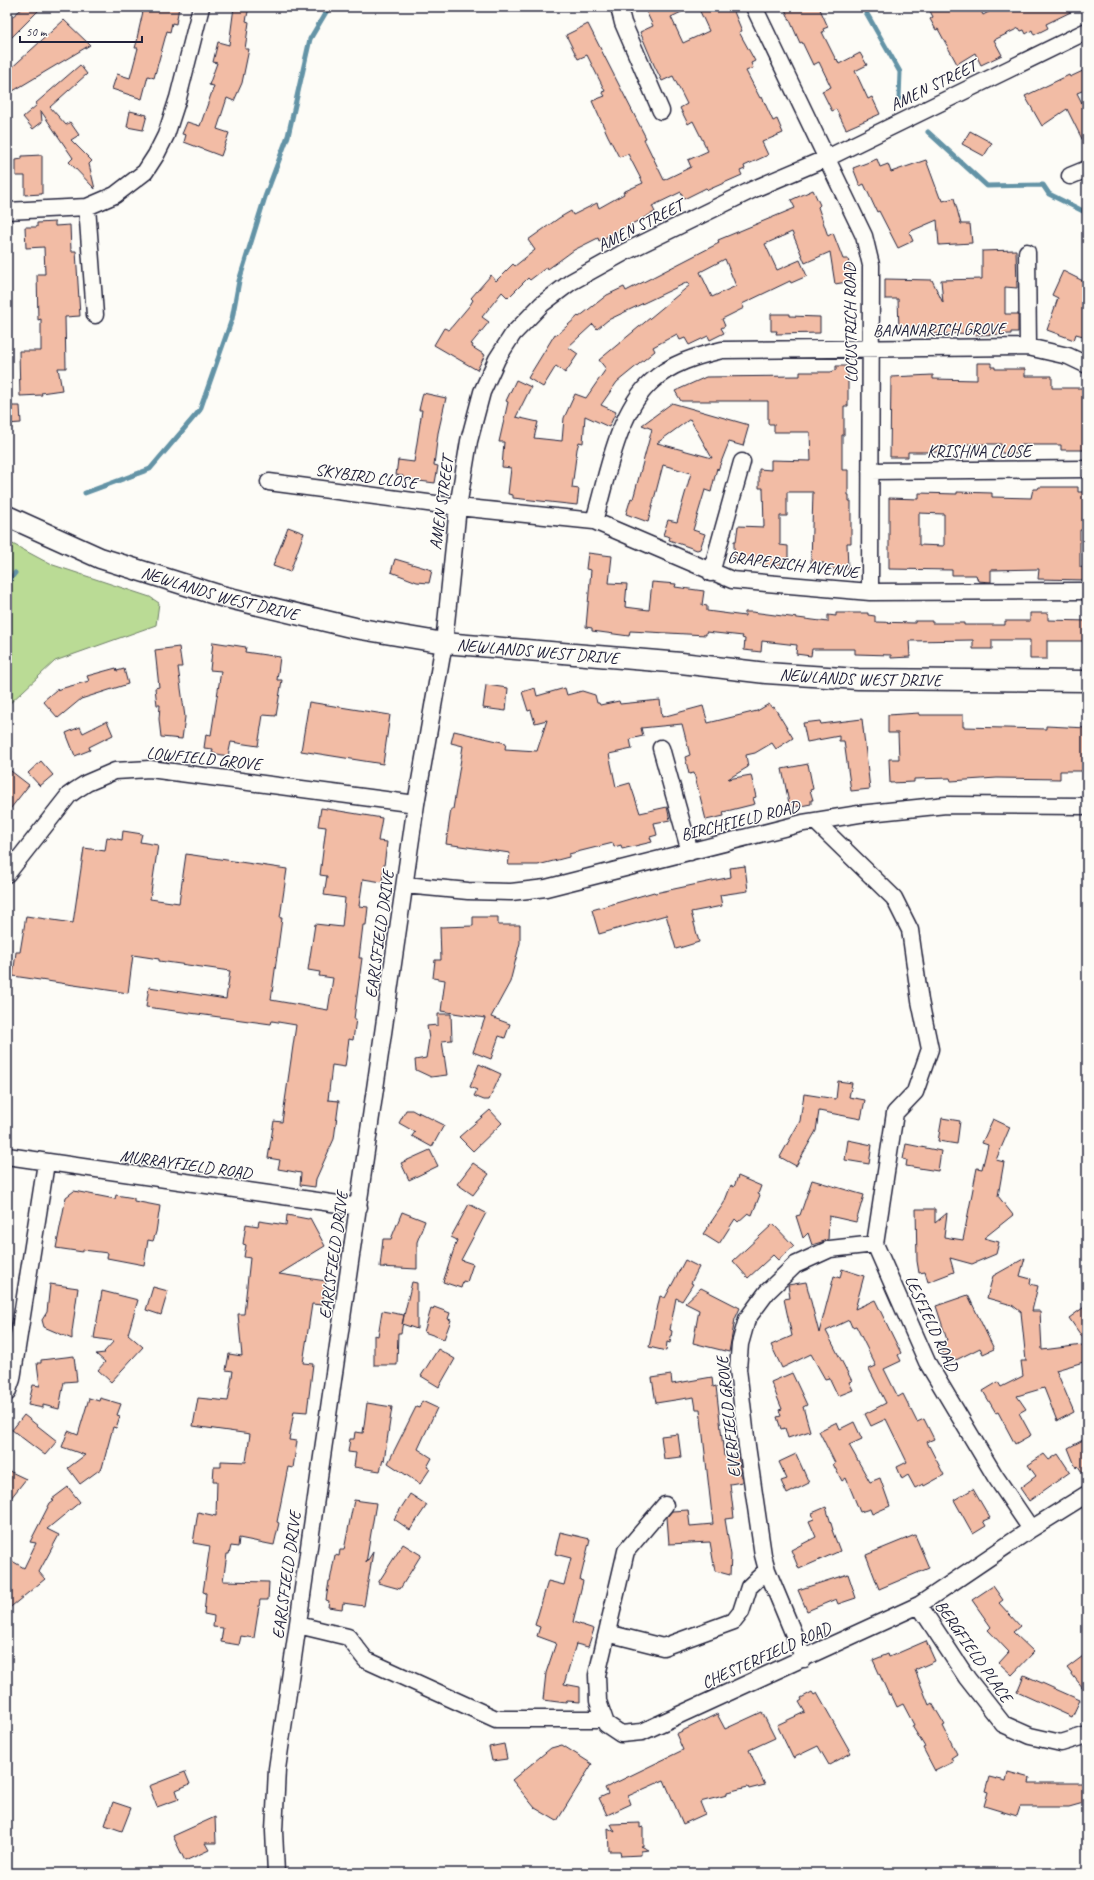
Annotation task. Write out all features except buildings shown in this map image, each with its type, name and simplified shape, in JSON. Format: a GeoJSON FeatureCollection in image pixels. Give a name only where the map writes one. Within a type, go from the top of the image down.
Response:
{"type":"FeatureCollection","features":[{"type":"Feature","properties":{"kind":"street"},"geometry":{"type":"LineString","coordinates":[[7,211],[87,207],[115,195],[134,182],[145,172],[156,155],[166,134],[178,98],[201,7]]}},
{"type":"Feature","properties":{"kind":"street"},"geometry":{"type":"LineString","coordinates":[[619,7],[623,23],[661,110]]}},
{"type":"Feature","properties":{"kind":"street","name":"LOCUSTRICH ROAD"},"geometry":{"type":"LineString","coordinates":[[754,7],[864,236],[871,265],[870,592]]}},
{"type":"Feature","properties":{"kind":"street","name":"AMEN STREET"},"geometry":{"type":"LineString","coordinates":[[444,643],[458,507],[469,441],[482,392],[497,359],[513,334],[542,304],[571,282],[626,252],[754,189],[827,158],[1087,32]]}},
{"type":"Feature","properties":{"kind":"street"},"geometry":{"type":"LineString","coordinates":[[1070,176],[1087,168]]}},
{"type":"Feature","properties":{"kind":"street"},"geometry":{"type":"LineString","coordinates":[[87,207],[95,315]]}},
{"type":"Feature","properties":{"kind":"street","name":"BANANARICH GROVE"},"geometry":{"type":"LineString","coordinates":[[1027,252],[1028,347]]}},
{"type":"Feature","properties":{"kind":"street","name":"BANANARICH GROVE"},"geometry":{"type":"LineString","coordinates":[[594,521],[622,426],[636,398],[651,382],[668,369],[694,357],[722,350],[1028,347],[1068,356],[1087,365]]}},
{"type":"Feature","properties":{"kind":"street"},"geometry":{"type":"LineString","coordinates":[[711,573],[742,462]]}},
{"type":"Feature","properties":{"kind":"street","name":"KRISHNA CLOSE"},"geometry":{"type":"LineString","coordinates":[[870,470],[1087,469]]}},
{"type":"Feature","properties":{"kind":"street","name":"SKYBIRD CLOSE"},"geometry":{"type":"LineString","coordinates":[[269,482],[458,507]]}},
{"type":"Feature","properties":{"kind":"street","name":"GRAPERICH AVENUE"},"geometry":{"type":"LineString","coordinates":[[458,507],[594,521],[711,573],[732,580],[870,592],[1087,591]]}},
{"type":"Feature","properties":{"kind":"street","name":"NEWLANDS WEST DRIVE"},"geometry":{"type":"LineString","coordinates":[[7,516],[100,558],[221,596],[354,628],[444,643],[682,663],[766,673],[858,679],[1087,681]]}},
{"type":"Feature","properties":{"kind":"street","name":"EARLSFIELD DRIVE"},"geometry":{"type":"LineString","coordinates":[[276,1873],[274,1831],[277,1769],[416,804],[444,643]]}},
{"type":"Feature","properties":{"kind":"street"},"geometry":{"type":"LineString","coordinates":[[661,748],[690,852]]}},
{"type":"Feature","properties":{"kind":"street","name":"LOWFIELD GROVE"},"geometry":{"type":"LineString","coordinates":[[7,874],[69,795],[87,783],[115,771],[150,769],[416,804]]}},
{"type":"Feature","properties":{"kind":"street","name":"BIRCHFIELD ROAD"},"geometry":{"type":"LineString","coordinates":[[405,885],[468,891],[511,892],[546,888],[815,821],[859,814],[946,805],[1087,806]]}},
{"type":"Feature","properties":{"kind":"street"},"geometry":{"type":"LineString","coordinates":[[815,821],[894,898],[910,930],[920,1001],[930,1049],[915,1092],[895,1113],[875,1244]]}},
{"type":"Feature","properties":{"kind":"street","name":"MURRAYFIELD ROAD"},"geometry":{"type":"LineString","coordinates":[[7,1156],[46,1163],[359,1207]]}},
{"type":"Feature","properties":{"kind":"street"},"geometry":{"type":"LineString","coordinates":[[7,1393],[12,1379],[46,1163]]}},
{"type":"Feature","properties":{"kind":"street","name":"LESFIELD ROAD"},"geometry":{"type":"LineString","coordinates":[[875,1244],[926,1362],[995,1476],[1031,1529]]}},
{"type":"Feature","properties":{"kind":"street","name":"EVERFIELD GROVE"},"geometry":{"type":"LineString","coordinates":[[804,1659],[767,1570],[747,1446],[738,1369],[740,1344],[747,1319],[767,1292],[795,1265],[830,1249],[875,1244]]}},
{"type":"Feature","properties":{"kind":"street","name":"CHESTERFIELD ROAD"},"geometry":{"type":"LineString","coordinates":[[665,1505],[626,1551],[597,1675],[598,1701],[606,1724],[621,1734],[642,1732],[919,1605],[1031,1529],[1087,1494]]}},
{"type":"Feature","properties":{"kind":"street"},"geometry":{"type":"LineString","coordinates":[[607,1633],[663,1647],[734,1621],[741,1612],[749,1587],[767,1570]]}},
{"type":"Feature","properties":{"kind":"street","name":"BERGFIELD PLACE"},"geometry":{"type":"LineString","coordinates":[[919,1605],[967,1678],[1003,1724],[1030,1736],[1061,1743],[1087,1735]]}},
{"type":"Feature","properties":{"kind":"street"},"geometry":{"type":"LineString","coordinates":[[298,1625],[348,1637],[366,1660],[496,1719],[604,1719]]}},
{"type":"Feature","properties":{"kind":"green space"},"geometry":{"type":"Polygon","coordinates":[[[7,541],[50,564],[150,597],[159,603],[156,625],[55,661],[7,706],[7,541]]]}},
{"type":"Feature","properties":{"kind":"waterway"},"geometry":{"type":"LineString","coordinates":[[85,493],[150,469],[200,410],[232,319],[239,281],[265,197],[288,136],[310,39],[329,7]]}},
{"type":"Feature","properties":{"kind":"waterway"},"geometry":{"type":"LineString","coordinates":[[863,7],[900,72],[899,99]]}},
{"type":"Feature","properties":{"kind":"waterway"},"geometry":{"type":"LineString","coordinates":[[928,132],[987,186],[1043,185],[1049,194],[1087,213]]}},
{"type":"Feature","properties":{"kind":"waterway"},"geometry":{"type":"LineString","coordinates":[[7,583],[15,573]]}}]}
